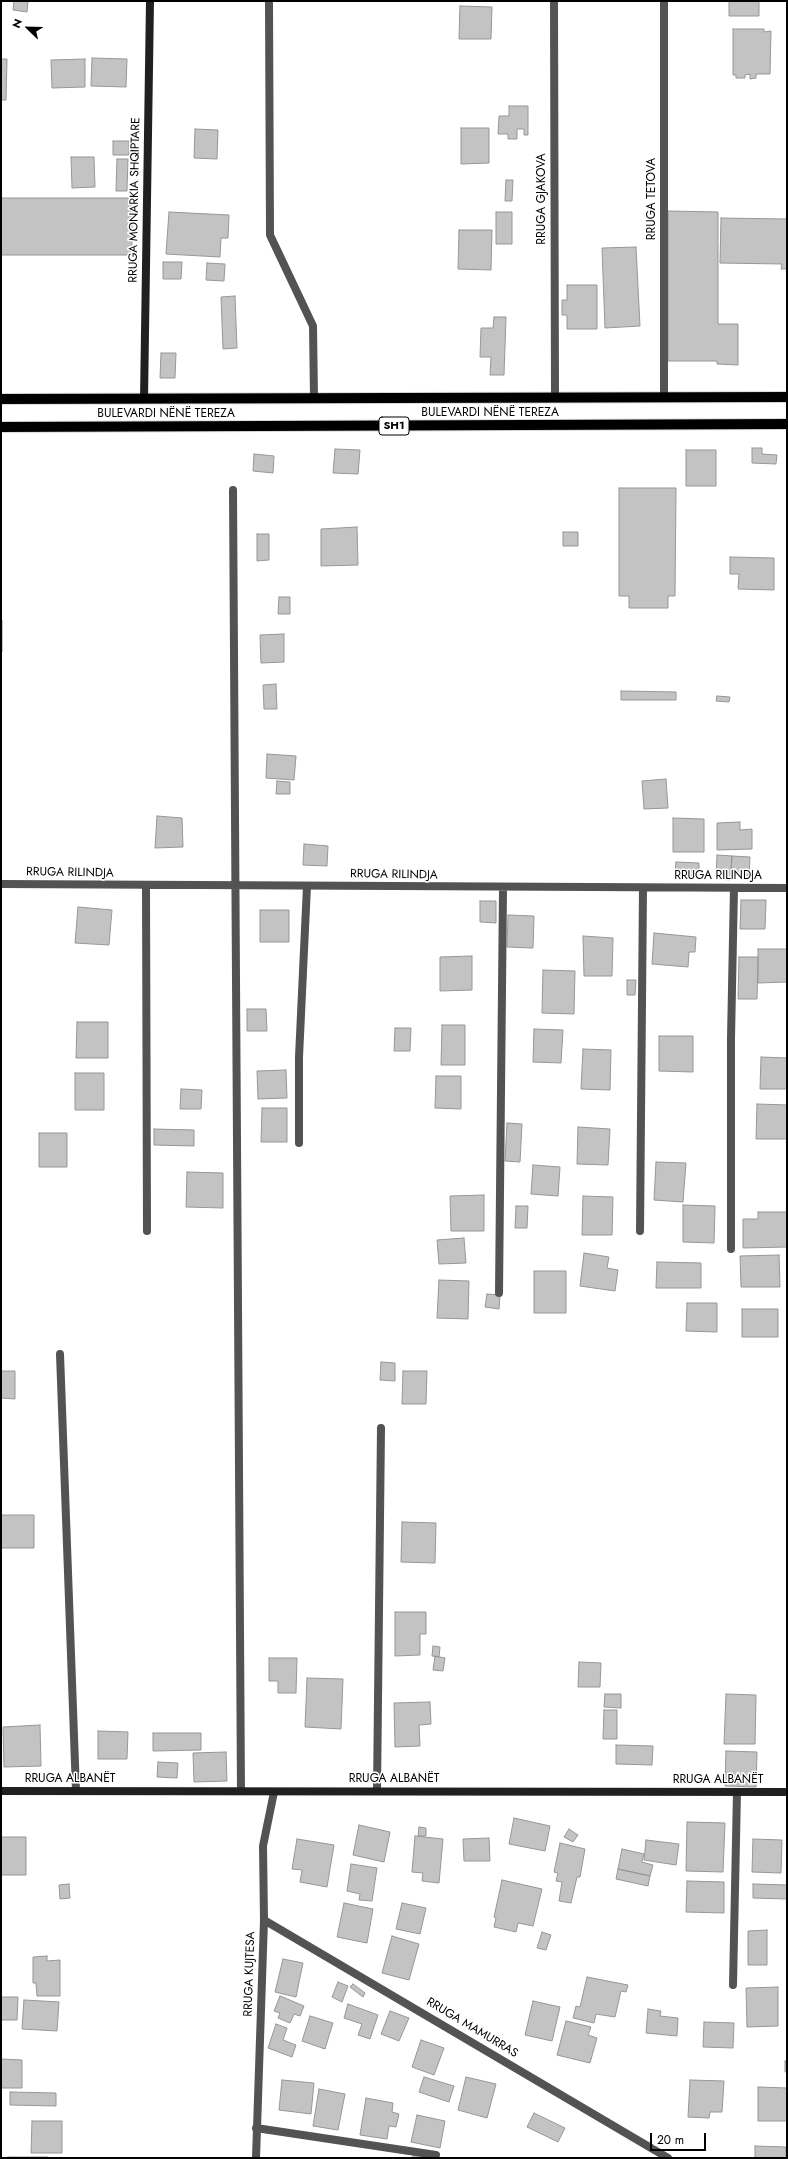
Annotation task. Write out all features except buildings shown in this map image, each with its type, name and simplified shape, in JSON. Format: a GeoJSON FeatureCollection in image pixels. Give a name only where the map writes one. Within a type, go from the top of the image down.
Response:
{"type":"FeatureCollection","features":[{"type":"Feature","properties":{"kind":"main road","name":"BULEVARDI NËNË TEREZA"},"geometry":{"type":"LineString","coordinates":[[1,399],[787,397]]}},
{"type":"Feature","properties":{"kind":"main road","name":"BULEVARDI NËNË TEREZA"},"geometry":{"type":"LineString","coordinates":[[1,427],[787,424]]}},
{"type":"Feature","properties":{"kind":"street","name":"RRUGA MONARKIA SHQIPTARE"},"geometry":{"type":"LineString","coordinates":[[144,398],[150,1]]}},
{"type":"Feature","properties":{"kind":"street"},"geometry":{"type":"LineString","coordinates":[[269,1],[270,235],[313,326],[314,398]]}},
{"type":"Feature","properties":{"kind":"street","name":"RRUGA GJAKOVA"},"geometry":{"type":"LineString","coordinates":[[554,1],[555,397]]}},
{"type":"Feature","properties":{"kind":"street","name":"RRUGA TETOVA"},"geometry":{"type":"LineString","coordinates":[[664,1],[664,398]]}},
{"type":"Feature","properties":{"kind":"street"},"geometry":{"type":"LineString","coordinates":[[233,490],[234,886],[241,1791]]}},
{"type":"Feature","properties":{"kind":"street","name":"RRUGA RILINDJA"},"geometry":{"type":"LineString","coordinates":[[1,884],[503,888],[787,888]]}},
{"type":"Feature","properties":{"kind":"street"},"geometry":{"type":"LineString","coordinates":[[146,886],[147,1230]]}},
{"type":"Feature","properties":{"kind":"street"},"geometry":{"type":"LineString","coordinates":[[299,1144],[299,1057],[307,886]]}},
{"type":"Feature","properties":{"kind":"street"},"geometry":{"type":"LineString","coordinates":[[499,1293],[503,888]]}},
{"type":"Feature","properties":{"kind":"street"},"geometry":{"type":"LineString","coordinates":[[640,1231],[643,888]]}},
{"type":"Feature","properties":{"kind":"street"},"geometry":{"type":"LineString","coordinates":[[732,1249],[731,1038],[734,888]]}},
{"type":"Feature","properties":{"kind":"street"},"geometry":{"type":"LineString","coordinates":[[60,1354],[76,1791]]}},
{"type":"Feature","properties":{"kind":"street"},"geometry":{"type":"LineString","coordinates":[[377,1791],[380,1428]]}},
{"type":"Feature","properties":{"kind":"street","name":"RRUGA ALBANËT"},"geometry":{"type":"LineString","coordinates":[[1,1791],[787,1792]]}},
{"type":"Feature","properties":{"kind":"street","name":"RRUGA KUJTESA"},"geometry":{"type":"LineString","coordinates":[[256,2158],[264,1920],[263,1846],[274,1792]]}},
{"type":"Feature","properties":{"kind":"street"},"geometry":{"type":"LineString","coordinates":[[734,1985],[737,1792]]}},
{"type":"Feature","properties":{"kind":"street","name":"RRUGA MAMURRAS"},"geometry":{"type":"LineString","coordinates":[[264,1920],[668,2158]]}},
{"type":"Feature","properties":{"kind":"street"},"geometry":{"type":"LineString","coordinates":[[256,2128],[436,2155]]}}]}
